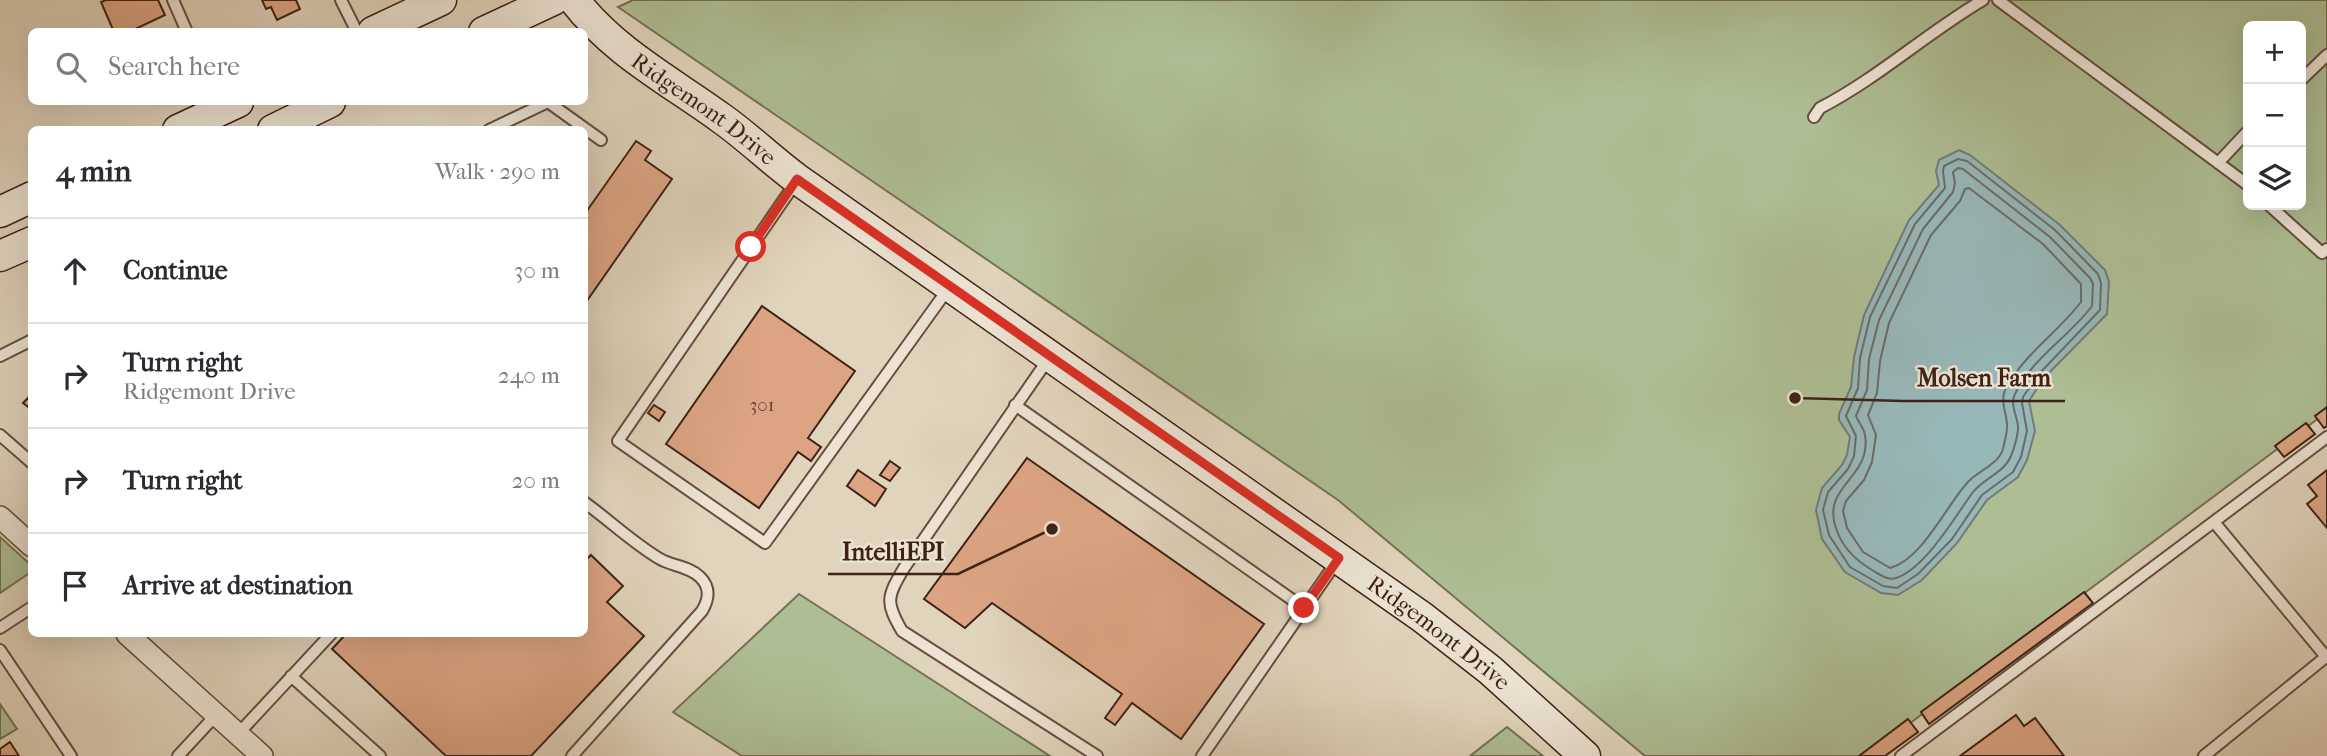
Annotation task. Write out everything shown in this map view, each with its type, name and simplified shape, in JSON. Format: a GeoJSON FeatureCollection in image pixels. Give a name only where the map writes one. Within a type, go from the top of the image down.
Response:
{"type":"FeatureCollection","features":[{"type":"Feature","properties":{"kind":"street"},"geometry":{"type":"LineString","coordinates":[[382,28],[441,0]]}},
{"type":"Feature","properties":{"kind":"street"},"geometry":{"type":"LineString","coordinates":[[493,28],[553,0]]}},
{"type":"Feature","properties":{"kind":"street","name":"Ridgemont Drive"},"geometry":{"type":"LineString","coordinates":[[574,0],[613,42],[724,120],[797,179],[1422,617],[1490,670],[1584,756]]}},
{"type":"Feature","properties":{"kind":"street"},"geometry":{"type":"LineString","coordinates":[[186,126],[225,105]]}},
{"type":"Feature","properties":{"kind":"street"},"geometry":{"type":"LineString","coordinates":[[231,105],[250,126]]}},
{"type":"Feature","properties":{"kind":"street"},"geometry":{"type":"LineString","coordinates":[[281,126],[324,105]]}},
{"type":"Feature","properties":{"kind":"street"},"geometry":{"type":"LineString","coordinates":[[0,212],[28,199]]}},
{"type":"Feature","properties":{"kind":"street"},"geometry":{"type":"LineString","coordinates":[[0,256],[28,244]]}},
{"type":"Feature","properties":{"kind":"street"},"geometry":{"type":"LineString","coordinates":[[0,517],[28,542]]}},
{"type":"Feature","properties":{"kind":"street"},"geometry":{"type":"LineString","coordinates":[[130,637],[262,756]]}},
{"type":"Feature","properties":{"kind":"lane"},"geometry":{"type":"LineString","coordinates":[[173,0],[185,28]]}},
{"type":"Feature","properties":{"kind":"lane"},"geometry":{"type":"LineString","coordinates":[[341,0],[354,28]]}},
{"type":"Feature","properties":{"kind":"lane"},"geometry":{"type":"LineString","coordinates":[[1814,117],[1820,108],[1983,0]]}},
{"type":"Feature","properties":{"kind":"lane"},"geometry":{"type":"LineString","coordinates":[[1998,0],[2243,181]]}},
{"type":"Feature","properties":{"kind":"lane"},"geometry":{"type":"LineString","coordinates":[[2306,75],[2327,55]]}},
{"type":"Feature","properties":{"kind":"lane"},"geometry":{"type":"LineString","coordinates":[[497,126],[542,105]]}},
{"type":"Feature","properties":{"kind":"lane"},"geometry":{"type":"LineString","coordinates":[[552,105],[581,126]]}},
{"type":"Feature","properties":{"kind":"lane"},"geometry":{"type":"LineString","coordinates":[[588,131],[601,140]]}},
{"type":"Feature","properties":{"kind":"lane"},"geometry":{"type":"LineString","coordinates":[[2218,163],[2243,136]]}},
{"type":"Feature","properties":{"kind":"lane"},"geometry":{"type":"LineString","coordinates":[[797,179],[618,441],[629,449],[765,543],[951,286]]}},
{"type":"Feature","properties":{"kind":"lane"},"geometry":{"type":"LineString","coordinates":[[2275,210],[2322,253],[2327,249]]}},
{"type":"Feature","properties":{"kind":"lane"},"geometry":{"type":"LineString","coordinates":[[0,356],[28,342]]}},
{"type":"Feature","properties":{"kind":"lane"},"geometry":{"type":"LineString","coordinates":[[1050,356],[904,568],[892,589],[889,609],[902,631],[1097,756]]}},
{"type":"Feature","properties":{"kind":"lane"},"geometry":{"type":"LineString","coordinates":[[1015,405],[1304,608]]}},
{"type":"Feature","properties":{"kind":"lane"},"geometry":{"type":"LineString","coordinates":[[0,435],[28,460]]}},
{"type":"Feature","properties":{"kind":"lane"},"geometry":{"type":"LineString","coordinates":[[1901,756],[2327,437]]}},
{"type":"Feature","properties":{"kind":"lane"},"geometry":{"type":"LineString","coordinates":[[572,756],[702,611],[708,600],[708,588],[699,576],[662,560],[588,505]]}},
{"type":"Feature","properties":{"kind":"lane"},"geometry":{"type":"LineString","coordinates":[[2204,756],[2327,657],[2214,522]]}},
{"type":"Feature","properties":{"kind":"lane"},"geometry":{"type":"LineString","coordinates":[[1202,756],[1339,558]]}},
{"type":"Feature","properties":{"kind":"lane"},"geometry":{"type":"LineString","coordinates":[[0,628],[28,610]]}},
{"type":"Feature","properties":{"kind":"lane"},"geometry":{"type":"LineString","coordinates":[[238,734],[328,637]]}},
{"type":"Feature","properties":{"kind":"lane"},"geometry":{"type":"LineString","coordinates":[[0,650],[71,756]]}},
{"type":"Feature","properties":{"kind":"lane"},"geometry":{"type":"LineString","coordinates":[[292,676],[380,756]]}},
{"type":"Feature","properties":{"kind":"lane"},"geometry":{"type":"LineString","coordinates":[[178,756],[216,715]]}},
{"type":"Feature","properties":{"kind":"green space"},"geometry":{"type":"Polygon","coordinates":[[[633,0],[2327,0],[2327,412],[1866,756],[1645,756],[1338,500],[618,7],[633,0]]]}},
{"type":"Feature","properties":{"kind":"green space"},"geometry":{"type":"Polygon","coordinates":[[[0,537],[28,562],[28,574],[0,593],[0,537]]]}},
{"type":"Feature","properties":{"kind":"green space"},"geometry":{"type":"Polygon","coordinates":[[[799,594],[1050,756],[742,756],[673,712],[799,594]]]}},
{"type":"Feature","properties":{"kind":"green space"},"geometry":{"type":"Polygon","coordinates":[[[0,704],[17,729],[0,739],[0,704]]]}},
{"type":"Feature","properties":{"kind":"green space"},"geometry":{"type":"Polygon","coordinates":[[[1507,727],[1543,756],[1470,756],[1507,727]]]}},
{"type":"Feature","properties":{"kind":"water"},"geometry":{"type":"Polygon","coordinates":[[[1959,150],[1970,155],[2060,225],[2105,270],[2109,282],[2107,314],[2043,379],[2029,401],[2035,431],[2027,460],[2018,477],[1987,500],[1957,543],[1922,580],[1898,595],[1881,593],[1845,572],[1822,539],[1816,510],[1822,488],[1847,455],[1850,437],[1839,420],[1839,414],[1851,387],[1854,357],[1864,315],[1909,220],[1939,185],[1936,171],[1939,160],[1959,150]]]}},
{"type":"Feature","properties":{"kind":"building"},"geometry":{"type":"Polygon","coordinates":[[[158,0],[165,15],[137,28],[112,28],[101,2],[158,0]]]}},
{"type":"Feature","properties":{"kind":"building"},"geometry":{"type":"Polygon","coordinates":[[[262,0],[296,0],[300,9],[277,20],[271,7],[266,9],[262,0]]]}},
{"type":"Feature","properties":{"kind":"building"},"geometry":{"type":"Polygon","coordinates":[[[636,141],[651,151],[645,160],[672,179],[588,299],[588,209],[636,141]]]}},
{"type":"Feature","properties":{"kind":"building"},"geometry":{"type":"Polygon","coordinates":[[[762,306],[855,371],[808,438],[821,447],[811,461],[798,452],[759,508],[666,444],[762,306]]]}},
{"type":"Feature","properties":{"kind":"building"},"geometry":{"type":"Polygon","coordinates":[[[654,405],[665,412],[659,421],[648,413],[654,405]]]}},
{"type":"Feature","properties":{"kind":"building"},"geometry":{"type":"Polygon","coordinates":[[[2327,407],[2327,426],[2324,428],[2315,416],[2327,407]]]}},
{"type":"Feature","properties":{"kind":"building"},"geometry":{"type":"Polygon","coordinates":[[[2306,423],[2315,434],[2284,457],[2275,446],[2306,423]]]}},
{"type":"Feature","properties":{"kind":"building"},"geometry":{"type":"Polygon","coordinates":[[[1027,458],[1264,624],[1181,739],[1132,703],[1115,725],[1105,718],[1122,694],[992,603],[965,628],[924,599],[1027,458]]]}},
{"type":"Feature","properties":{"kind":"building"},"geometry":{"type":"Polygon","coordinates":[[[890,461],[900,468],[890,481],[880,475],[890,461]]]}},
{"type":"Feature","properties":{"kind":"building"},"geometry":{"type":"Polygon","coordinates":[[[858,470],[886,489],[875,506],[847,486],[858,470]]]}},
{"type":"Feature","properties":{"kind":"building"},"geometry":{"type":"Polygon","coordinates":[[[2327,470],[2327,528],[2307,504],[2317,496],[2308,485],[2327,470]]]}},
{"type":"Feature","properties":{"kind":"building"},"geometry":{"type":"Polygon","coordinates":[[[591,555],[623,586],[607,602],[644,636],[531,756],[446,756],[332,649],[343,637],[588,637],[588,558],[591,555]]]}},
{"type":"Feature","properties":{"kind":"building"},"geometry":{"type":"Polygon","coordinates":[[[2084,592],[2093,603],[1929,724],[1921,712],[2084,592]]]}},
{"type":"Feature","properties":{"kind":"building"},"geometry":{"type":"Polygon","coordinates":[[[2016,715],[2024,726],[2035,718],[2064,756],[1960,756],[2016,715]]]}},
{"type":"Feature","properties":{"kind":"building"},"geometry":{"type":"Polygon","coordinates":[[[1908,719],[1918,732],[1885,756],[1859,756],[1908,719]]]}},
{"type":"Feature","properties":{"kind":"building"},"geometry":{"type":"Polygon","coordinates":[[[10,742],[19,756],[0,756],[0,749],[10,742]]]}},
{"type":"Feature","properties":{"kind":"place","name":"Molsen Farm"},"geometry":{"type":"Point","coordinates":[1795,398]}},
{"type":"Feature","properties":{"kind":"place","name":"IntelliEPI"},"geometry":{"type":"Point","coordinates":[1052,529]}},
{"type":"Feature","properties":{"kind":"route"},"geometry":{"type":"LineString","coordinates":[[751,247],[797,179],[1339,558],[1304,608]]}}]}
